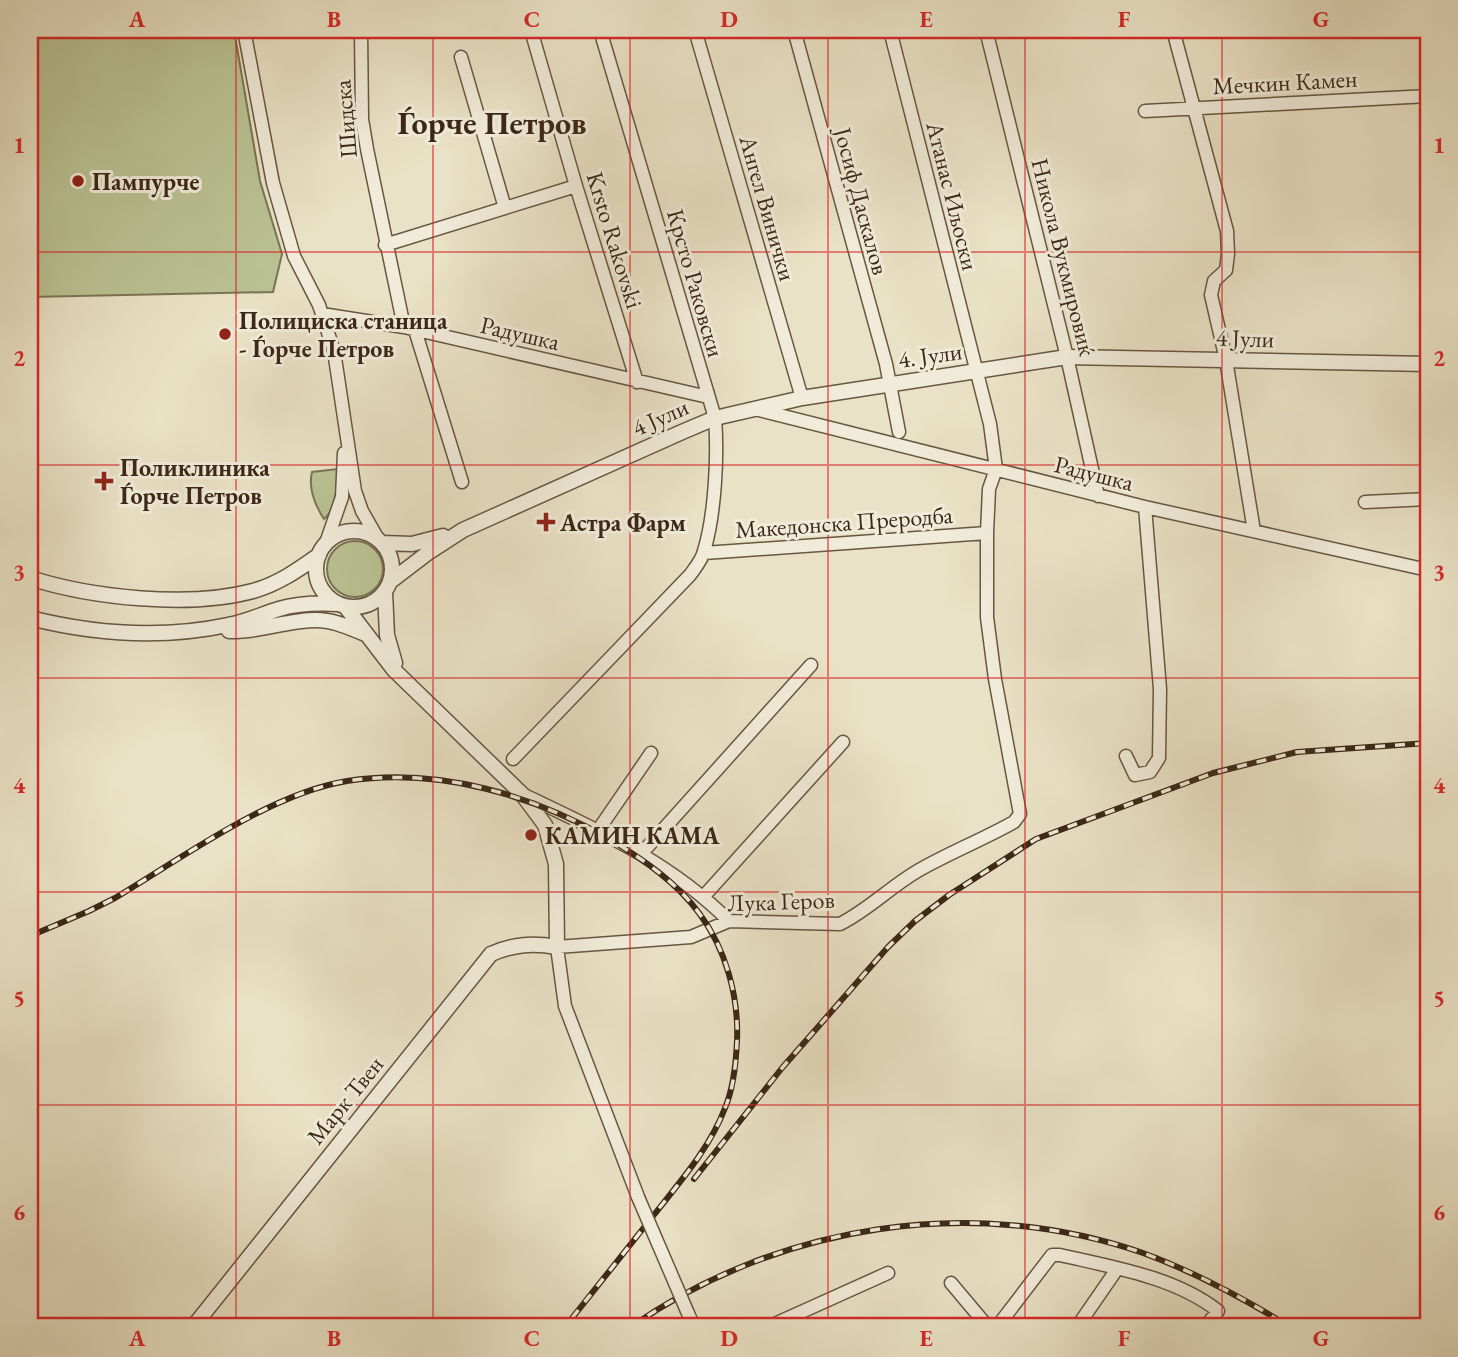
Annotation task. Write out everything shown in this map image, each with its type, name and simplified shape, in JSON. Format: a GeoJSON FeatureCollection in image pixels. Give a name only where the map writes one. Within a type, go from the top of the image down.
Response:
{"type":"FeatureCollection","features":[{"type":"Feature","properties":{"kind":"street"},"geometry":{"type":"LineString","coordinates":[[244,30],[273,183],[294,256],[322,314],[334,351],[355,491],[362,511],[392,561],[388,587],[390,652],[408,685]]}},
{"type":"Feature","properties":{"kind":"street","name":"Шидска"},"geometry":{"type":"LineString","coordinates":[[361,30],[362,119],[385,245],[409,328],[461,482]]}},
{"type":"Feature","properties":{"kind":"street","name":"Krsto Rakovski"},"geometry":{"type":"LineString","coordinates":[[531,30],[636,382]]}},
{"type":"Feature","properties":{"kind":"street","name":"Крсто Раковски"},"geometry":{"type":"LineString","coordinates":[[600,30],[715,418],[717,446],[713,498],[704,553]]}},
{"type":"Feature","properties":{"kind":"street","name":"Ангел Винички"},"geometry":{"type":"LineString","coordinates":[[695,30],[802,398]]}},
{"type":"Feature","properties":{"kind":"street","name":"Јосиф Даскалов"},"geometry":{"type":"LineString","coordinates":[[794,30],[883,352],[899,432]]}},
{"type":"Feature","properties":{"kind":"street","name":"Aтанас Иљоски"},"geometry":{"type":"LineString","coordinates":[[890,30],[977,371]]}},
{"type":"Feature","properties":{"kind":"street","name":"Никола Вукмировиќ"},"geometry":{"type":"LineString","coordinates":[[986,30],[1067,357],[1098,496]]}},
{"type":"Feature","properties":{"kind":"street"},"geometry":{"type":"LineString","coordinates":[[1173,30],[1227,231],[1226,270],[1214,281],[1211,295],[1226,360],[1254,531]]}},
{"type":"Feature","properties":{"kind":"street"},"geometry":{"type":"LineString","coordinates":[[461,57],[505,208]]}},
{"type":"Feature","properties":{"kind":"street","name":"Мечкин Камен"},"geometry":{"type":"LineString","coordinates":[[1145,111],[1428,96]]}},
{"type":"Feature","properties":{"kind":"street"},"geometry":{"type":"LineString","coordinates":[[385,245],[576,186]]}},
{"type":"Feature","properties":{"kind":"street","name":"Радушка"},"geometry":{"type":"LineString","coordinates":[[322,314],[409,328],[708,397]]}},
{"type":"Feature","properties":{"kind":"street","name":"4 Јули"},"geometry":{"type":"LineString","coordinates":[[977,371],[1067,357],[1428,364]]}},
{"type":"Feature","properties":{"kind":"street"},"geometry":{"type":"LineString","coordinates":[[977,371],[990,424],[996,470],[989,489],[986,533]]}},
{"type":"Feature","properties":{"kind":"street","name":"4. Јули"},"geometry":{"type":"LineString","coordinates":[[889,383],[977,371]]}},
{"type":"Feature","properties":{"kind":"street","name":"4 Јули"},"geometry":{"type":"LineString","coordinates":[[388,587],[440,544],[463,530],[715,418],[752,408],[889,383]]}},
{"type":"Feature","properties":{"kind":"street","name":"Радушка"},"geometry":{"type":"LineString","coordinates":[[752,408],[1098,496],[1428,570]]}},
{"type":"Feature","properties":{"kind":"street"},"geometry":{"type":"LineString","coordinates":[[346,439],[342,497],[316,569],[318,583],[326,595],[342,605],[408,685],[522,794],[545,825],[556,864],[557,947],[565,1006],[638,1198],[694,1327]]}},
{"type":"Feature","properties":{"kind":"street"},"geometry":{"type":"LineString","coordinates":[[1365,502],[1428,499]]}},
{"type":"Feature","properties":{"kind":"street"},"geometry":{"type":"LineString","coordinates":[[1126,756],[1135,775],[1150,772],[1159,758],[1160,689],[1145,507]]}},
{"type":"Feature","properties":{"kind":"street","name":"4 Јули"},"geometry":{"type":"LineString","coordinates":[[380,541],[418,543],[463,530]]}},
{"type":"Feature","properties":{"kind":"street"},"geometry":{"type":"LineString","coordinates":[[30,578],[101,594],[192,599],[251,592],[266,586],[294,573],[341,533],[366,533],[380,541]]}},
{"type":"Feature","properties":{"kind":"street","name":"Македонска Преродба"},"geometry":{"type":"LineString","coordinates":[[704,553],[986,533]]}},
{"type":"Feature","properties":{"kind":"street","name":"Лука Геров"},"geometry":{"type":"LineString","coordinates":[[557,947],[691,937],[729,920],[840,924],[856,916],[889,889],[921,869],[1014,822],[1020,814],[995,679],[987,617],[986,533]]}},
{"type":"Feature","properties":{"kind":"street"},"geometry":{"type":"LineString","coordinates":[[513,758],[690,575],[704,553]]}},
{"type":"Feature","properties":{"kind":"street"},"geometry":{"type":"LineString","coordinates":[[211,629],[251,620],[295,605],[367,605],[388,587]]}},
{"type":"Feature","properties":{"kind":"street"},"geometry":{"type":"LineString","coordinates":[[30,618],[107,632],[147,633],[211,629],[246,631],[316,620],[345,625],[365,634]]}},
{"type":"Feature","properties":{"kind":"street"},"geometry":{"type":"LineString","coordinates":[[642,853],[811,665]]}},
{"type":"Feature","properties":{"kind":"street"},"geometry":{"type":"LineString","coordinates":[[704,896],[843,742]]}},
{"type":"Feature","properties":{"kind":"street"},"geometry":{"type":"LineString","coordinates":[[598,829],[651,753]]}},
{"type":"Feature","properties":{"kind":"street"},"geometry":{"type":"LineString","coordinates":[[522,794],[598,829],[642,853],[704,896],[729,920]]}},
{"type":"Feature","properties":{"kind":"street","name":"Марк Твен"},"geometry":{"type":"LineString","coordinates":[[193,1327],[491,954],[521,945],[557,947]]}},
{"type":"Feature","properties":{"kind":"street"},"geometry":{"type":"LineString","coordinates":[[997,1327],[1052,1255],[1117,1269],[1185,1291],[1204,1300],[1218,1311],[1205,1327]]}},
{"type":"Feature","properties":{"kind":"street"},"geometry":{"type":"LineString","coordinates":[[1077,1327],[1117,1269]]}},
{"type":"Feature","properties":{"kind":"street"},"geometry":{"type":"LineString","coordinates":[[768,1327],[888,1273]]}},
{"type":"Feature","properties":{"kind":"street"},"geometry":{"type":"LineString","coordinates":[[951,1283],[988,1327]]}},
{"type":"Feature","properties":{"kind":"green space"},"geometry":{"type":"Polygon","coordinates":[[[30,30],[234,30],[260,181],[282,254],[273,292],[30,297],[30,30]]]}},
{"type":"Feature","properties":{"kind":"green space"},"geometry":{"type":"Polygon","coordinates":[[[337,469],[334,503],[324,519],[313,496],[312,472],[337,469]]]}},
{"type":"Feature","properties":{"kind":"green space"},"geometry":{"type":"Polygon","coordinates":[[[355,541],[366,543],[375,549],[381,558],[381,580],[375,589],[366,595],[355,597],[344,595],[335,589],[329,580],[327,569],[329,558],[335,549],[344,543],[355,541]]]}},
{"type":"Feature","properties":{"kind":"railway"},"geometry":{"type":"LineString","coordinates":[[694,1179],[782,1068],[888,947],[915,921],[949,895],[1036,839],[1213,773],[1297,752],[1428,743]]}},
{"type":"Feature","properties":{"kind":"railway"},"geometry":{"type":"LineString","coordinates":[[30,936],[115,898],[258,813],[318,788],[347,781],[417,778],[485,788],[551,810],[613,841],[648,864],[690,902],[717,942],[729,974],[736,1008],[736,1058],[732,1083],[719,1123],[702,1151],[565,1327]]}},
{"type":"Feature","properties":{"kind":"railway"},"geometry":{"type":"LineString","coordinates":[[631,1327],[688,1292],[749,1264],[813,1243],[878,1229],[945,1223],[1012,1225],[1078,1235],[1143,1253],[1218,1286],[1290,1327]]}},
{"type":"Feature","properties":{"kind":"place","name":"Пампурче"},"geometry":{"type":"Point","coordinates":[78,181]}},
{"type":"Feature","properties":{"kind":"place","name":"Полициска станица - Ѓорче Петров"},"geometry":{"type":"Point","coordinates":[225,334]}},
{"type":"Feature","properties":{"kind":"place","name":"Поликлиника Ѓорче Петров"},"geometry":{"type":"Point","coordinates":[104,481]}},
{"type":"Feature","properties":{"kind":"place","name":"Астра Фарм"},"geometry":{"type":"Point","coordinates":[546,522]}},
{"type":"Feature","properties":{"kind":"place","name":"КАМИН КАМА"},"geometry":{"type":"Point","coordinates":[531,835]}},
{"type":"Feature","properties":{"kind":"district","name":"Ѓорче Петров"},"geometry":{"type":"Point","coordinates":[492,123]}}]}
